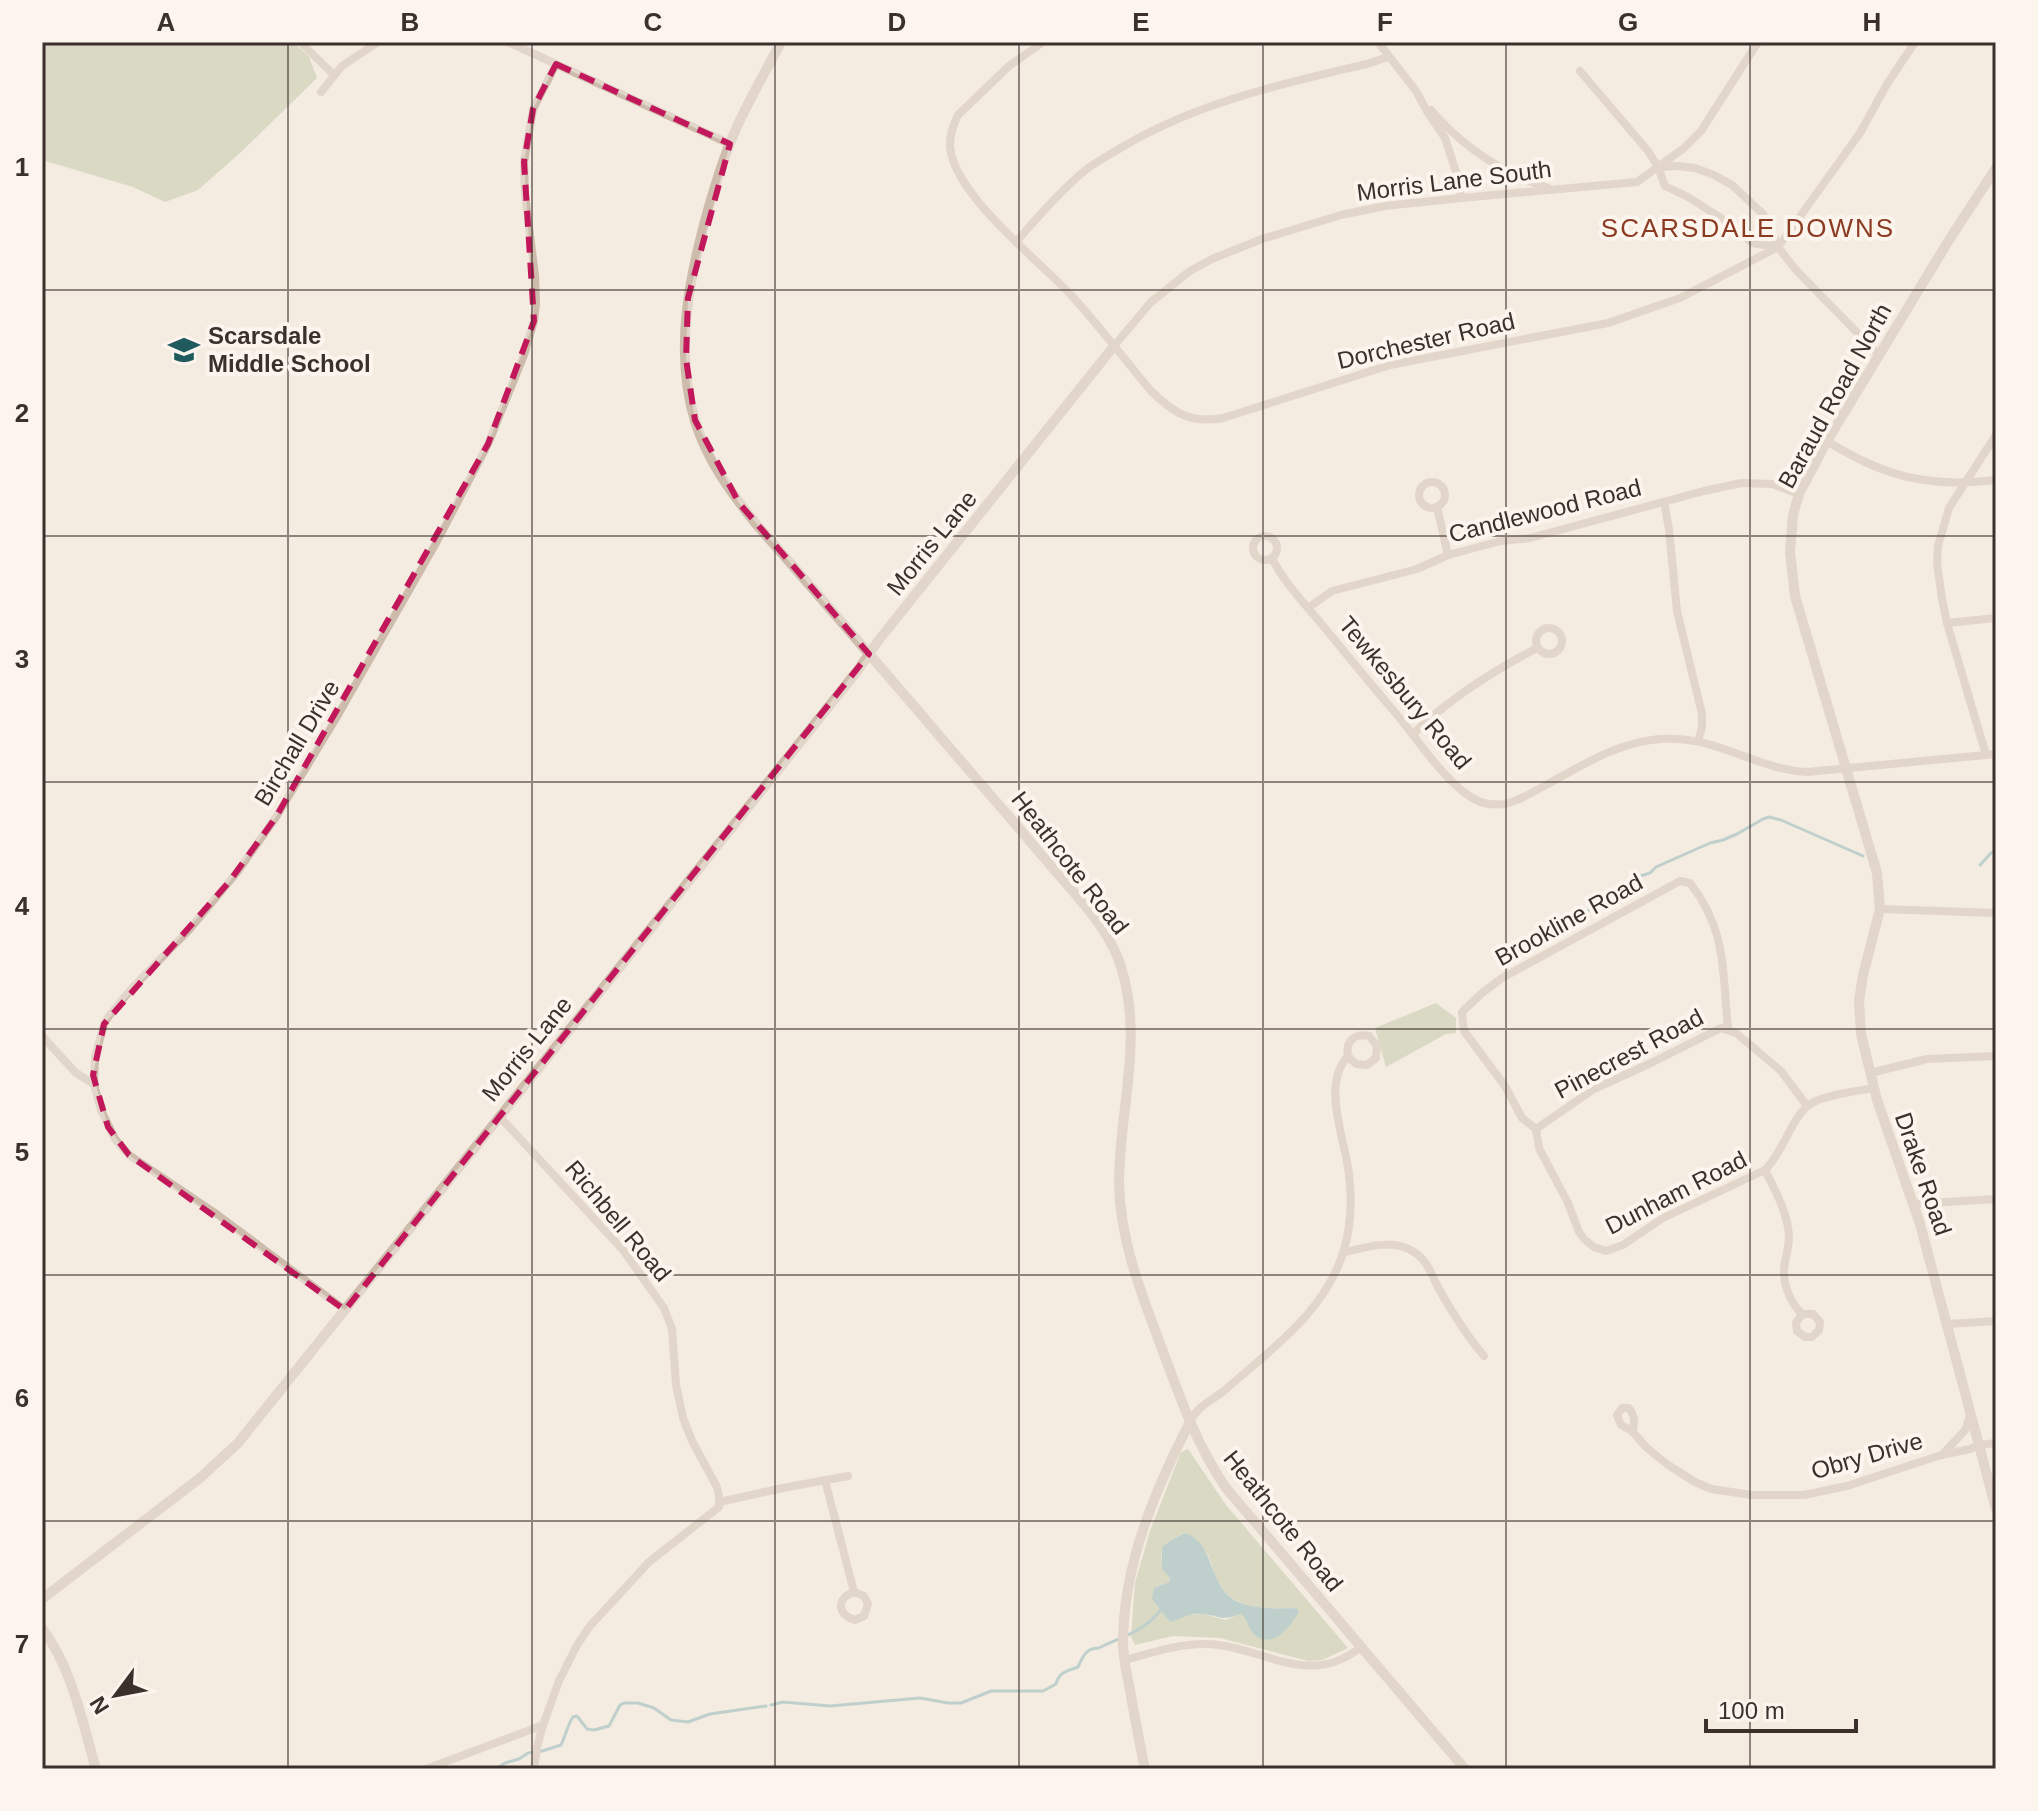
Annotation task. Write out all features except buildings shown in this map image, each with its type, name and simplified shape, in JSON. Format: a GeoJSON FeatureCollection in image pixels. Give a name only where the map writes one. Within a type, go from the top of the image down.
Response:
{"type":"FeatureCollection","features":[{"type":"Feature","properties":{"kind":"street"},"geometry":{"type":"LineString","coordinates":[[300,42],[334,75]]}},
{"type":"Feature","properties":{"kind":"street"},"geometry":{"type":"LineString","coordinates":[[321,92],[342,66],[378,42]]}},
{"type":"Feature","properties":{"kind":"street"},"geometry":{"type":"LineString","coordinates":[[508,42],[730,144]]}},
{"type":"Feature","properties":{"kind":"street","name":"Heathcote Road"},"geometry":{"type":"LineString","coordinates":[[781,42],[730,144],[695,256],[685,321],[688,391],[709,456],[739,503],[1110,939],[1128,991],[1132,1047],[1119,1182],[1125,1236],[1138,1285],[1190,1422],[1209,1463],[1226,1488],[1465,1769]]}},
{"type":"Feature","properties":{"kind":"street","name":"Dorchester Road"},"geometry":{"type":"LineString","coordinates":[[1043,42],[1009,66],[958,115],[950,148],[961,174],[974,195],[1016,242],[1072,296],[1151,391],[1165,404],[1194,419],[1213,420],[1390,365],[1608,323],[1680,298],[1778,247],[1860,133],[1915,42]]}},
{"type":"Feature","properties":{"kind":"street"},"geometry":{"type":"LineString","coordinates":[[1378,42],[1416,91],[1445,138],[1461,198]]}},
{"type":"Feature","properties":{"kind":"street","name":"Morris Lane South"},"geometry":{"type":"LineString","coordinates":[[1005,485],[1151,302],[1183,276],[1212,259],[1262,239],[1341,215],[1385,206],[1637,182],[1684,148],[1701,131],[1757,42]]}},
{"type":"Feature","properties":{"kind":"street"},"geometry":{"type":"LineString","coordinates":[[1016,242],[1057,195],[1091,166],[1145,134],[1190,113],[1236,97],[1388,57]]}},
{"type":"Feature","properties":{"kind":"street","name":"Birchall Drive"},"geometry":{"type":"LineString","coordinates":[[345,1310],[215,1213],[129,1155],[115,1139],[101,1110],[94,1084],[95,1057],[104,1024],[121,1000],[189,930],[229,882],[276,817],[436,543],[491,437],[524,355],[534,321],[535,275],[524,162],[533,109],[556,64]]}},
{"type":"Feature","properties":{"kind":"street"},"geometry":{"type":"LineString","coordinates":[[1580,71],[1658,167],[1665,186],[1721,218],[1752,243],[1778,247]]}},
{"type":"Feature","properties":{"kind":"street"},"geometry":{"type":"LineString","coordinates":[[1424,105],[1448,130],[1497,165],[1529,182],[1553,190]]}},
{"type":"Feature","properties":{"kind":"street"},"geometry":{"type":"LineString","coordinates":[[1658,167],[1695,168],[1732,185],[1763,214],[1778,247],[1796,270],[1878,354]]}},
{"type":"Feature","properties":{"kind":"street","name":"Baraud Road North"},"geometry":{"type":"LineString","coordinates":[[1871,849],[1795,596],[1790,552],[1793,515],[1799,494],[1827,441],[1878,354],[1996,168]]}},
{"type":"Feature","properties":{"kind":"street"},"geometry":{"type":"LineString","coordinates":[[1991,755],[1947,623],[1938,578],[1938,546],[1949,508],[1996,435]]}},
{"type":"Feature","properties":{"kind":"street"},"geometry":{"type":"LineString","coordinates":[[1827,441],[1882,470],[1936,483],[1965,484],[1996,480]]}},
{"type":"Feature","properties":{"kind":"street","name":"Candlewood Road"},"geometry":{"type":"LineString","coordinates":[[1308,608],[1332,591],[1417,569],[1448,555],[1501,541],[1530,538],[1741,483],[1772,484],[1799,494]]}},
{"type":"Feature","properties":{"kind":"street","name":"Morris Lane"},"geometry":{"type":"LineString","coordinates":[[42,1599],[225,1457],[250,1429],[1005,485]]}},
{"type":"Feature","properties":{"kind":"street"},"geometry":{"type":"LineString","coordinates":[[1664,502],[1677,611],[1702,714],[1698,741]]}},
{"type":"Feature","properties":{"kind":"street"},"geometry":{"type":"LineString","coordinates":[[1437,507],[1448,555]]}},
{"type":"Feature","properties":{"kind":"street","name":"Tewkesbury Road"},"geometry":{"type":"LineString","coordinates":[[1272,558],[1308,608],[1439,767],[1464,792],[1485,804],[1515,801],[1603,754],[1660,739],[1712,744],[1784,770],[1807,772],[1991,755]]}},
{"type":"Feature","properties":{"kind":"street"},"geometry":{"type":"LineString","coordinates":[[1947,623],[1996,618]]}},
{"type":"Feature","properties":{"kind":"street"},"geometry":{"type":"LineString","coordinates":[[1413,734],[1457,695],[1537,648]]}},
{"type":"Feature","properties":{"kind":"street","name":"Drake Road"},"geometry":{"type":"LineString","coordinates":[[1871,849],[1880,909],[1859,1001],[1861,1034],[1874,1088],[1913,1204],[1996,1509]]}},
{"type":"Feature","properties":{"kind":"street","name":"Brookline Road"},"geometry":{"type":"LineString","coordinates":[[1536,1129],[1522,1118],[1505,1086],[1464,1031],[1462,1012],[1502,978],[1680,881],[1690,883],[1719,935],[1728,1029]]}},
{"type":"Feature","properties":{"kind":"street"},"geometry":{"type":"LineString","coordinates":[[1880,909],[1996,913]]}},
{"type":"Feature","properties":{"kind":"street","name":"Pinecrest Road"},"geometry":{"type":"LineString","coordinates":[[1536,1129],[1594,1089],[1721,1028],[1736,1033],[1781,1071],[1807,1106]]}},
{"type":"Feature","properties":{"kind":"street"},"geometry":{"type":"LineString","coordinates":[[42,1036],[76,1073],[94,1084]]}},
{"type":"Feature","properties":{"kind":"street"},"geometry":{"type":"LineString","coordinates":[[1145,1769],[1123,1645],[1126,1603],[1138,1544],[1167,1468],[1195,1411],[1220,1394],[1302,1322],[1316,1305],[1343,1253],[1351,1195],[1336,1083],[1341,1064],[1348,1056]]}},
{"type":"Feature","properties":{"kind":"street"},"geometry":{"type":"LineString","coordinates":[[1870,1073],[1927,1059],[1996,1056]]}},
{"type":"Feature","properties":{"kind":"street"},"geometry":{"type":"LineString","coordinates":[[1807,1106],[1820,1099],[1874,1088]]}},
{"type":"Feature","properties":{"kind":"street","name":"Dunham Road"},"geometry":{"type":"LineString","coordinates":[[1536,1129],[1539,1148],[1568,1203],[1579,1232],[1594,1247],[1606,1251],[1623,1245],[1663,1218],[1765,1170],[1775,1161],[1807,1106]]}},
{"type":"Feature","properties":{"kind":"street","name":"Richbell Road"},"geometry":{"type":"LineString","coordinates":[[499,1116],[623,1250],[664,1308],[672,1329],[676,1385],[683,1418],[717,1487],[719,1502]]}},
{"type":"Feature","properties":{"kind":"street"},"geometry":{"type":"LineString","coordinates":[[1765,1170],[1786,1219],[1789,1235],[1784,1275],[1794,1305],[1802,1314]]}},
{"type":"Feature","properties":{"kind":"street"},"geometry":{"type":"LineString","coordinates":[[1913,1204],[1996,1199]]}},
{"type":"Feature","properties":{"kind":"street"},"geometry":{"type":"LineString","coordinates":[[1343,1253],[1392,1244],[1411,1250],[1426,1264],[1466,1334],[1484,1356]]}},
{"type":"Feature","properties":{"kind":"street"},"geometry":{"type":"LineString","coordinates":[[1947,1324],[1996,1321]]}},
{"type":"Feature","properties":{"kind":"street","name":"Obry Drive"},"geometry":{"type":"LineString","coordinates":[[1941,1455],[1969,1425],[1970,1413]]}},
{"type":"Feature","properties":{"kind":"street","name":"Obry Drive"},"geometry":{"type":"LineString","coordinates":[[1632,1431],[1647,1448],[1695,1482],[1711,1489],[1752,1495],[1804,1495],[1847,1486],[1941,1455],[1996,1443]]}},
{"type":"Feature","properties":{"kind":"street"},"geometry":{"type":"LineString","coordinates":[[535,1764],[543,1725],[559,1681],[577,1645],[590,1626],[649,1562],[713,1513],[719,1502],[848,1476]]}},
{"type":"Feature","properties":{"kind":"street"},"geometry":{"type":"LineString","coordinates":[[825,1480],[854,1592]]}},
{"type":"Feature","properties":{"kind":"street"},"geometry":{"type":"LineString","coordinates":[[42,1628],[57,1651],[70,1682],[96,1769]]}},
{"type":"Feature","properties":{"kind":"street"},"geometry":{"type":"LineString","coordinates":[[1125,1660],[1165,1648],[1208,1644],[1316,1667],[1343,1659],[1361,1647]]}},
{"type":"Feature","properties":{"kind":"street"},"geometry":{"type":"LineString","coordinates":[[426,1769],[543,1725]]}},
{"type":"Feature","properties":{"kind":"highlighted area"},"geometry":{"type":"Polygon","coordinates":[[[556,64],[730,144],[688,298],[686,359],[695,420],[739,503],[869,654],[345,1310],[129,1155],[108,1127],[93,1075],[104,1024],[229,882],[276,817],[488,444],[534,321],[524,162],[533,109],[556,64]]]}},
{"type":"Feature","properties":{"kind":"green space"},"geometry":{"type":"Polygon","coordinates":[[[42,42],[293,42],[309,57],[317,78],[198,190],[165,202],[133,187],[42,160],[42,42]]]}},
{"type":"Feature","properties":{"kind":"green space"},"geometry":{"type":"Polygon","coordinates":[[[1436,1003],[1456,1018],[1456,1033],[1446,1034],[1386,1067],[1375,1028],[1436,1003]]]}},
{"type":"Feature","properties":{"kind":"green space"},"geometry":{"type":"Polygon","coordinates":[[[1188,1449],[1226,1505],[1348,1648],[1322,1660],[1308,1661],[1220,1638],[1173,1636],[1135,1645],[1131,1637],[1135,1583],[1150,1531],[1181,1452],[1188,1449]],[[1185,1533],[1162,1548],[1162,1564],[1170,1577],[1169,1582],[1162,1585],[1185,1615],[1204,1614],[1225,1620],[1241,1614],[1261,1638],[1274,1637],[1284,1630],[1296,1608],[1265,1608],[1234,1599],[1220,1585],[1206,1552],[1185,1533]]]}},
{"type":"Feature","properties":{"kind":"water"},"geometry":{"type":"Polygon","coordinates":[[[1185,1533],[1202,1545],[1219,1583],[1233,1599],[1255,1607],[1296,1608],[1299,1611],[1292,1623],[1281,1634],[1268,1640],[1255,1635],[1241,1614],[1224,1618],[1193,1614],[1170,1622],[1152,1599],[1154,1588],[1169,1582],[1170,1578],[1162,1569],[1162,1547],[1185,1533]]]}},
{"type":"Feature","properties":{"kind":"waterway"},"geometry":{"type":"LineString","coordinates":[[1561,929],[1568,928],[1637,877],[1769,817],[1863,856]]}},
{"type":"Feature","properties":{"kind":"waterway"},"geometry":{"type":"LineString","coordinates":[[1980,865],[1996,851]]}},
{"type":"Feature","properties":{"kind":"waterway"},"geometry":{"type":"LineString","coordinates":[[771,1705],[783,1702],[830,1706],[920,1698],[961,1703],[991,1691],[1043,1691],[1056,1684],[1064,1672],[1078,1667],[1088,1651],[1140,1629],[1160,1611]]}},
{"type":"Feature","properties":{"kind":"waterway"},"geometry":{"type":"LineString","coordinates":[[496,1769],[528,1753],[561,1745],[573,1717],[577,1716],[587,1729],[609,1726],[624,1703],[638,1703],[654,1708],[671,1720],[688,1722],[710,1714],[766,1706]]}},
{"type":"Feature","properties":{"kind":"place","name":"Scarsdale Middle School"},"geometry":{"type":"Point","coordinates":[184,350]}},
{"type":"Feature","properties":{"kind":"district","name":"SCARSDALE DOWNS"},"geometry":{"type":"Point","coordinates":[1748,228]}}]}
